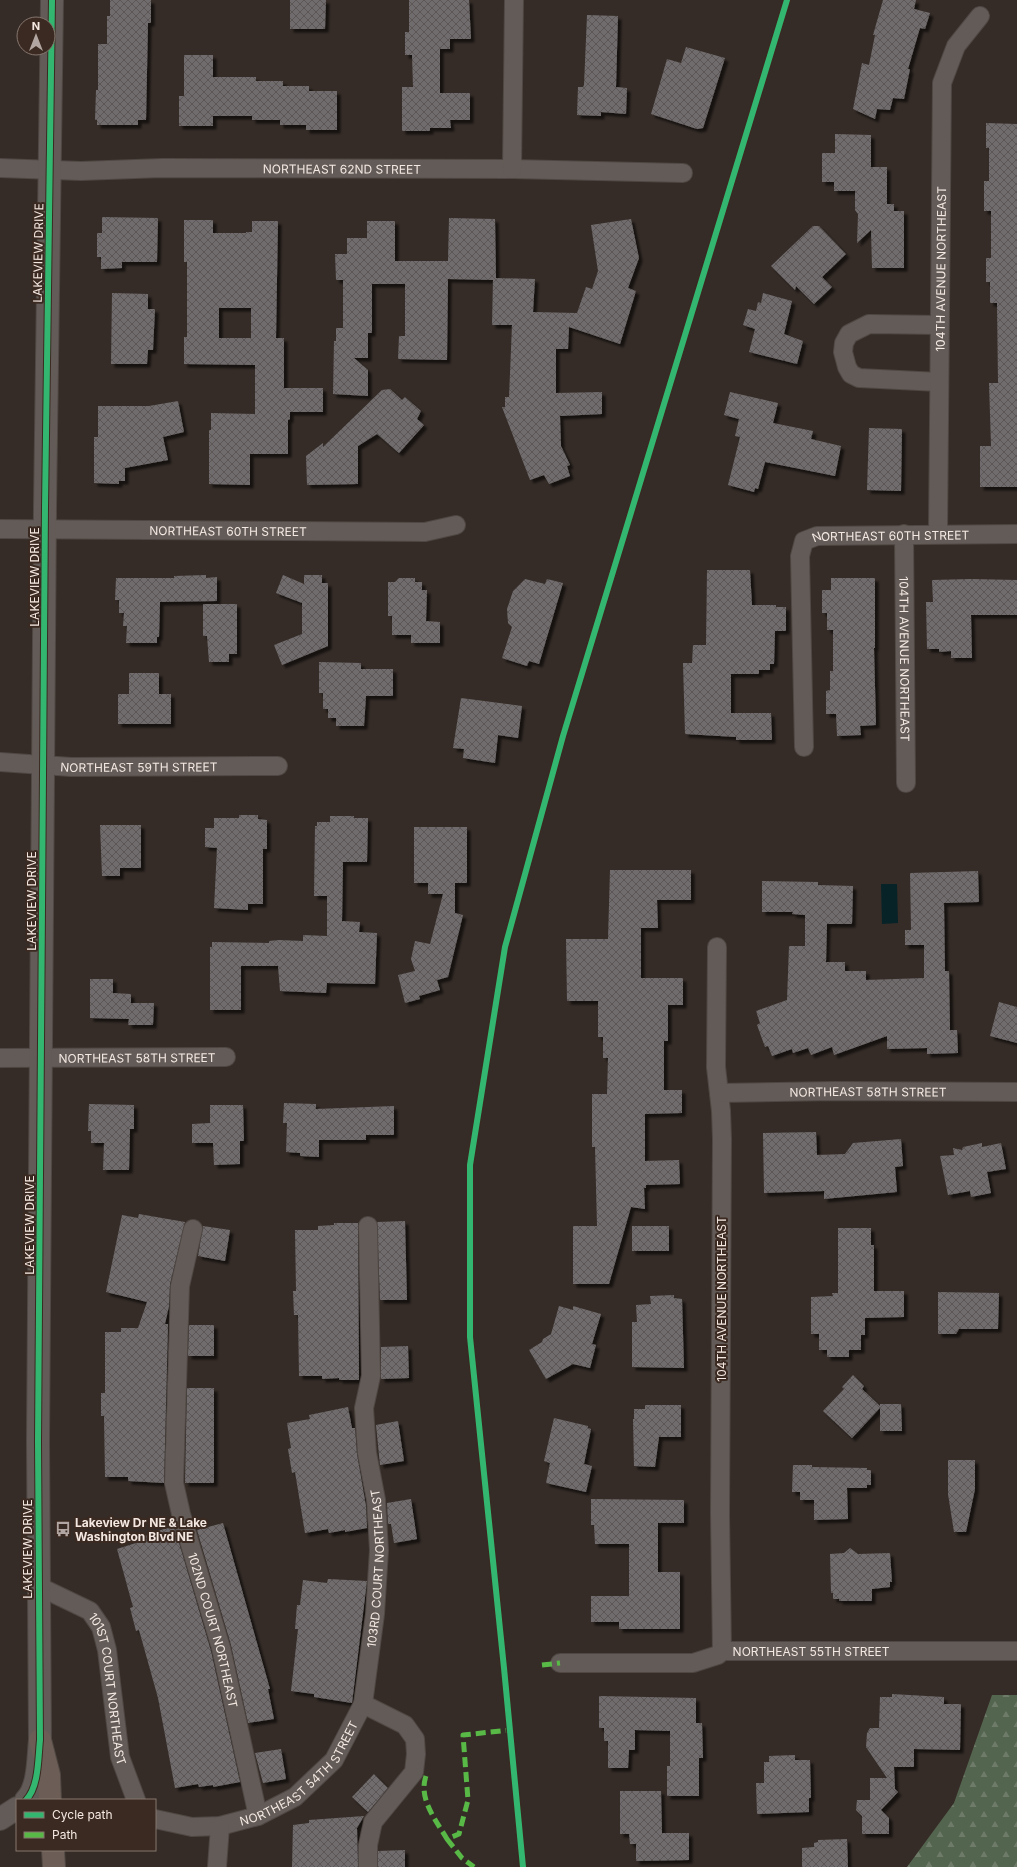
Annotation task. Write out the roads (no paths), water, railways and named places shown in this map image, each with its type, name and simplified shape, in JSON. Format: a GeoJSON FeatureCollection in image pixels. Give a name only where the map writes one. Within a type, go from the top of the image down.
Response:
{"type":"FeatureCollection","features":[{"type":"Feature","properties":{"kind":"main road"},"geometry":{"type":"LineString","coordinates":[[40,1740],[49,1776],[50,1799]]}},
{"type":"Feature","properties":{"kind":"main road"},"geometry":{"type":"LineString","coordinates":[[53,1851],[54,1867]]}},
{"type":"Feature","properties":{"kind":"street","name":"LAKEVIEW DRIVE"},"geometry":{"type":"LineString","coordinates":[[27,1799],[35,1781],[40,1740],[38,1586],[43,765],[52,0]]}},
{"type":"Feature","properties":{"kind":"street"},"geometry":{"type":"LineString","coordinates":[[512,169],[514,0]]}},
{"type":"Feature","properties":{"kind":"street","name":"104TH AVENUE NORTHEAST"},"geometry":{"type":"LineString","coordinates":[[938,534],[942,83],[956,46],[980,16]]}},
{"type":"Feature","properties":{"kind":"street","name":"NORTHEAST 62ND STREET"},"geometry":{"type":"LineString","coordinates":[[0,168],[81,171],[162,168],[512,169],[683,173]]}},
{"type":"Feature","properties":{"kind":"street"},"geometry":{"type":"LineString","coordinates":[[939,325],[869,324],[849,334],[844,343],[844,352],[847,367],[852,374],[859,378],[939,382]]}},
{"type":"Feature","properties":{"kind":"street","name":"NORTHEAST 60TH STREET"},"geometry":{"type":"LineString","coordinates":[[0,529],[425,532],[456,525]]}},
{"type":"Feature","properties":{"kind":"street","name":"104TH AVENUE NORTHEAST"},"geometry":{"type":"LineString","coordinates":[[904,534],[906,783]]}},
{"type":"Feature","properties":{"kind":"street","name":"NORTHEAST 60TH STREET"},"geometry":{"type":"LineString","coordinates":[[804,747],[800,556],[804,541],[817,536],[1017,534]]}},
{"type":"Feature","properties":{"kind":"street","name":"NORTHEAST 59TH STREET"},"geometry":{"type":"LineString","coordinates":[[0,762],[71,767],[278,766]]}},
{"type":"Feature","properties":{"kind":"street","name":"104TH AVENUE NORTHEAST"},"geometry":{"type":"LineString","coordinates":[[717,947],[716,1068],[722,1132],[720,1514],[722,1651]]}},
{"type":"Feature","properties":{"kind":"street","name":"NORTHEAST 58TH STREET"},"geometry":{"type":"LineString","coordinates":[[0,1058],[226,1057]]}},
{"type":"Feature","properties":{"kind":"street","name":"NORTHEAST 58TH STREET"},"geometry":{"type":"LineString","coordinates":[[719,1093],[835,1091],[1017,1092]]}},
{"type":"Feature","properties":{"kind":"street","name":"103RD COURT NORTHEAST"},"geometry":{"type":"LineString","coordinates":[[363,1704],[375,1614],[379,1550],[376,1500],[367,1453],[364,1408],[371,1376],[368,1226]]}},
{"type":"Feature","properties":{"kind":"street","name":"102ND COURT NORTHEAST"},"geometry":{"type":"LineString","coordinates":[[193,1229],[180,1286],[174,1483],[180,1514],[221,1648],[258,1816]]}},
{"type":"Feature","properties":{"kind":"street","name":"101ST COURT NORTHEAST"},"geometry":{"type":"LineString","coordinates":[[38,1586],[90,1611],[100,1627],[106,1650],[120,1757],[136,1799]]}},
{"type":"Feature","properties":{"kind":"street","name":"NORTHEAST 55TH STREET"},"geometry":{"type":"LineString","coordinates":[[560,1663],[693,1663],[718,1655],[722,1651],[1017,1651]]}},
{"type":"Feature","properties":{"kind":"street"},"geometry":{"type":"LineString","coordinates":[[363,1704],[405,1724],[415,1739],[416,1754],[414,1772],[373,1822],[368,1845],[368,1867]]}},
{"type":"Feature","properties":{"kind":"street","name":"NORTHEAST 54TH STREET"},"geometry":{"type":"LineString","coordinates":[[220,1826],[258,1816],[295,1797],[334,1760],[363,1704]]}},
{"type":"Feature","properties":{"kind":"street"},"geometry":{"type":"LineString","coordinates":[[0,1819],[16,1809]]}},
{"type":"Feature","properties":{"kind":"street"},"geometry":{"type":"LineString","coordinates":[[156,1819],[192,1827],[220,1826],[217,1867]]}},
{"type":"Feature","properties":{"kind":"water"},"geometry":{"type":"Polygon","coordinates":[[[881,884],[897,884],[898,923],[882,924],[881,884]]]}},
{"type":"Feature","properties":{"kind":"place","name":"Lakeview Dr NE & Lake Washington Blvd NE"},"geometry":{"type":"Point","coordinates":[63,1529]}}]}
